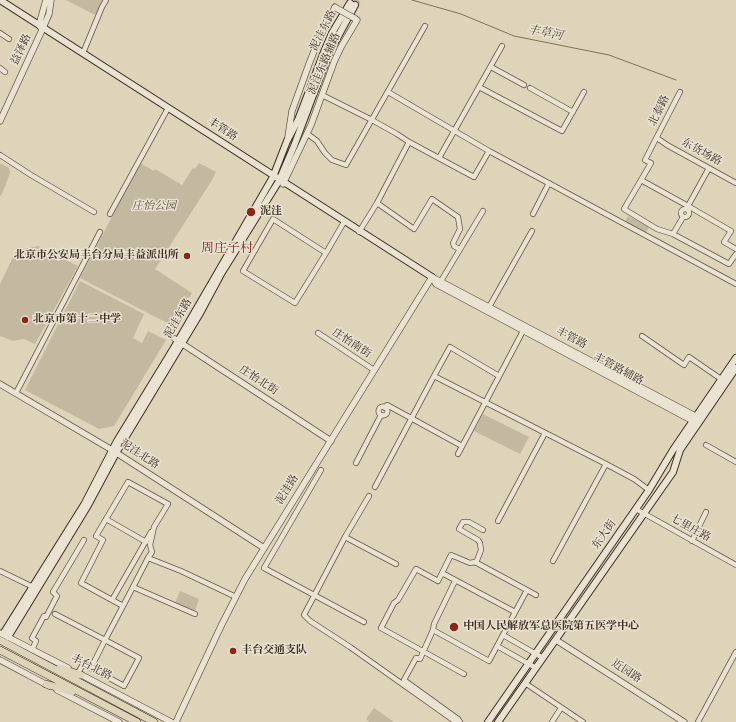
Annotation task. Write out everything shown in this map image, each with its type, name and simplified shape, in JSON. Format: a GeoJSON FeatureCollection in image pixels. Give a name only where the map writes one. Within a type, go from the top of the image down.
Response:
{"type":"FeatureCollection","features":[{"type":"Feature","properties":{"kind":"highway","name":"丰台北路"},"geometry":{"type":"LineString","coordinates":[[3,636],[43,663],[154,722]]}},
{"type":"Feature","properties":{"kind":"highway"},"geometry":{"type":"LineString","coordinates":[[0,650],[137,722]]}},
{"type":"Feature","properties":{"kind":"highway"},"geometry":{"type":"LineString","coordinates":[[43,663],[80,674]]}},
{"type":"Feature","properties":{"kind":"highway"},"geometry":{"type":"LineString","coordinates":[[46,684],[88,696]]}},
{"type":"Feature","properties":{"kind":"main road","name":"丰管路"},"geometry":{"type":"LineString","coordinates":[[0,0],[167,110],[282,181],[432,277]]}},
{"type":"Feature","properties":{"kind":"main road","name":"丰管路"},"geometry":{"type":"LineString","coordinates":[[0,4],[83,53],[273,176]]}},
{"type":"Feature","properties":{"kind":"main road","name":"泥洼东路"},"geometry":{"type":"LineString","coordinates":[[3,636],[84,503],[273,176],[287,141],[298,120],[332,33],[352,4],[329,53],[282,181],[178,342]]}},
{"type":"Feature","properties":{"kind":"main road","name":"丰管路"},"geometry":{"type":"LineString","coordinates":[[282,181],[359,231]]}},
{"type":"Feature","properties":{"kind":"main road","name":"东大街"},"geometry":{"type":"LineString","coordinates":[[498,722],[644,515],[673,470],[680,450],[697,419],[721,379],[736,358]]}},
{"type":"Feature","properties":{"kind":"main road","name":"东大街"},"geometry":{"type":"LineString","coordinates":[[488,722],[649,490],[663,466],[736,368]]}},
{"type":"Feature","properties":{"kind":"main road","name":"泥洼东路"},"geometry":{"type":"LineString","coordinates":[[3,636],[14,627],[87,507],[114,451]]}},
{"type":"Feature","properties":{"kind":"main road"},"geometry":{"type":"LineString","coordinates":[[663,466],[669,465],[673,470]]}},
{"type":"Feature","properties":{"kind":"main road"},"geometry":{"type":"LineString","coordinates":[[14,627],[11,625],[24,602]]}},
{"type":"Feature","properties":{"kind":"street"},"geometry":{"type":"LineString","coordinates":[[41,28],[46,0]]}},
{"type":"Feature","properties":{"kind":"street"},"geometry":{"type":"LineString","coordinates":[[41,28],[49,14],[51,0]]}},
{"type":"Feature","properties":{"kind":"street"},"geometry":{"type":"LineString","coordinates":[[83,53],[106,0]]}},
{"type":"Feature","properties":{"kind":"street","name":"泥洼东路辅路"},"geometry":{"type":"LineString","coordinates":[[282,181],[309,130],[341,47],[357,20],[335,7],[320,36],[292,111],[287,141]]}},
{"type":"Feature","properties":{"kind":"street"},"geometry":{"type":"LineString","coordinates":[[309,135],[317,141],[332,160],[346,165],[425,26]]}},
{"type":"Feature","properties":{"kind":"street","name":"益泽路"},"geometry":{"type":"LineString","coordinates":[[0,122],[41,28]]}},
{"type":"Feature","properties":{"kind":"street"},"geometry":{"type":"LineString","coordinates":[[0,33],[9,39]]}},
{"type":"Feature","properties":{"kind":"street"},"geometry":{"type":"LineString","coordinates":[[439,158],[502,46]]}},
{"type":"Feature","properties":{"kind":"street"},"geometry":{"type":"LineString","coordinates":[[491,67],[524,85]]}},
{"type":"Feature","properties":{"kind":"street"},"geometry":{"type":"LineString","coordinates":[[0,68],[5,72]]}},
{"type":"Feature","properties":{"kind":"street"},"geometry":{"type":"LineString","coordinates":[[479,88],[562,131],[584,92]]}},
{"type":"Feature","properties":{"kind":"street"},"geometry":{"type":"LineString","coordinates":[[530,88],[573,112]]}},
{"type":"Feature","properties":{"kind":"street"},"geometry":{"type":"LineString","coordinates":[[388,92],[489,151],[736,284]]}},
{"type":"Feature","properties":{"kind":"street","name":"北泰路"},"geometry":{"type":"LineString","coordinates":[[641,180],[650,163],[645,160],[680,92]]}},
{"type":"Feature","properties":{"kind":"street"},"geometry":{"type":"LineString","coordinates":[[322,95],[398,134],[409,142],[474,177],[489,151]]}},
{"type":"Feature","properties":{"kind":"street"},"geometry":{"type":"LineString","coordinates":[[110,214],[167,110]]}},
{"type":"Feature","properties":{"kind":"street","name":"东货场路"},"geometry":{"type":"LineString","coordinates":[[657,138],[736,183]]}},
{"type":"Feature","properties":{"kind":"street"},"geometry":{"type":"LineString","coordinates":[[359,231],[377,202],[409,142]]}},
{"type":"Feature","properties":{"kind":"street"},"geometry":{"type":"LineString","coordinates":[[0,155],[94,212]]}},
{"type":"Feature","properties":{"kind":"street"},"geometry":{"type":"LineString","coordinates":[[673,234],[683,217],[688,216],[687,208],[709,168]]}},
{"type":"Feature","properties":{"kind":"street"},"geometry":{"type":"LineString","coordinates":[[736,249],[724,242],[730,231],[687,208],[641,180],[624,209],[658,229],[673,234],[729,264],[736,254]]}},
{"type":"Feature","properties":{"kind":"street"},"geometry":{"type":"LineString","coordinates":[[533,214],[549,183]]}},
{"type":"Feature","properties":{"kind":"street"},"geometry":{"type":"LineString","coordinates":[[377,202],[414,229],[432,199],[458,217],[460,230],[453,243],[454,246],[459,249]]}},
{"type":"Feature","properties":{"kind":"street"},"geometry":{"type":"LineString","coordinates":[[440,281],[483,211]]}},
{"type":"Feature","properties":{"kind":"street"},"geometry":{"type":"LineString","coordinates":[[326,253],[273,219],[243,271],[295,303],[326,253],[344,222]]}},
{"type":"Feature","properties":{"kind":"street"},"geometry":{"type":"LineString","coordinates":[[477,306],[488,307],[532,231]]}},
{"type":"Feature","properties":{"kind":"street"},"geometry":{"type":"LineString","coordinates":[[16,393],[100,232]]}},
{"type":"Feature","properties":{"kind":"street","name":"丰管路"},"geometry":{"type":"LineString","coordinates":[[432,277],[614,373],[697,419]]}},
{"type":"Feature","properties":{"kind":"street","name":"丰管路辅路"},"geometry":{"type":"LineString","coordinates":[[432,277],[436,284],[621,384],[697,419]]}},
{"type":"Feature","properties":{"kind":"street","name":"泥洼路"},"geometry":{"type":"LineString","coordinates":[[176,722],[245,579],[432,277]]}},
{"type":"Feature","properties":{"kind":"street"},"geometry":{"type":"LineString","coordinates":[[458,454],[523,331]]}},
{"type":"Feature","properties":{"kind":"street","name":"庄怡南街"},"geometry":{"type":"LineString","coordinates":[[318,333],[374,370]]}},
{"type":"Feature","properties":{"kind":"street"},"geometry":{"type":"LineString","coordinates":[[642,336],[684,365],[689,357],[721,379]]}},
{"type":"Feature","properties":{"kind":"street","name":"庄怡北街"},"geometry":{"type":"LineString","coordinates":[[178,342],[331,440]]}},
{"type":"Feature","properties":{"kind":"street"},"geometry":{"type":"LineString","coordinates":[[375,487],[450,347],[499,376]]}},
{"type":"Feature","properties":{"kind":"street"},"geometry":{"type":"LineString","coordinates":[[614,373],[621,384]]}},
{"type":"Feature","properties":{"kind":"street"},"geometry":{"type":"LineString","coordinates":[[434,376],[606,464],[634,479],[649,490]]}},
{"type":"Feature","properties":{"kind":"street","name":"泥洼北路"},"geometry":{"type":"LineString","coordinates":[[0,384],[114,451],[264,548]]}},
{"type":"Feature","properties":{"kind":"street"},"geometry":{"type":"LineString","coordinates":[[356,463],[381,415],[384,416],[387,414],[387,410],[385,408],[387,405],[462,446]]}},
{"type":"Feature","properties":{"kind":"street"},"geometry":{"type":"LineString","coordinates":[[498,521],[545,433]]}},
{"type":"Feature","properties":{"kind":"street"},"geometry":{"type":"LineString","coordinates":[[706,445],[736,462]]}},
{"type":"Feature","properties":{"kind":"street"},"geometry":{"type":"LineString","coordinates":[[553,561],[606,464]]}},
{"type":"Feature","properties":{"kind":"street"},"geometry":{"type":"LineString","coordinates":[[321,470],[264,568],[364,622]]}},
{"type":"Feature","properties":{"kind":"street"},"geometry":{"type":"LineString","coordinates":[[112,600],[168,504],[128,482],[96,536],[103,540],[81,583],[112,600],[123,606]]}},
{"type":"Feature","properties":{"kind":"street"},"geometry":{"type":"LineString","coordinates":[[368,496],[304,615],[310,621],[350,647],[456,722]]}},
{"type":"Feature","properties":{"kind":"street","name":"七里庄路"},"geometry":{"type":"LineString","coordinates":[[636,509],[644,515],[736,565]]}},
{"type":"Feature","properties":{"kind":"street"},"geometry":{"type":"LineString","coordinates":[[692,541],[706,512]]}},
{"type":"Feature","properties":{"kind":"street"},"geometry":{"type":"LineString","coordinates":[[106,519],[146,542]]}},
{"type":"Feature","properties":{"kind":"street"},"geometry":{"type":"LineString","coordinates":[[476,563],[481,550],[480,543],[478,540],[459,529],[463,522],[469,522],[483,530]]}},
{"type":"Feature","properties":{"kind":"street"},"geometry":{"type":"LineString","coordinates":[[90,668],[152,552],[150,545],[154,527]]}},
{"type":"Feature","properties":{"kind":"street"},"geometry":{"type":"LineString","coordinates":[[345,537],[396,564]]}},
{"type":"Feature","properties":{"kind":"street"},"geometry":{"type":"LineString","coordinates":[[32,650],[36,641],[32,638],[44,616],[46,617],[57,596],[53,592],[84,540]]}},
{"type":"Feature","properties":{"kind":"street"},"geometry":{"type":"LineString","coordinates":[[464,674],[381,628],[394,603],[398,600],[416,569],[438,581],[451,555],[470,563],[476,563],[536,595]]}},
{"type":"Feature","properties":{"kind":"street"},"geometry":{"type":"LineString","coordinates":[[148,558],[181,571],[236,597]]}},
{"type":"Feature","properties":{"kind":"street"},"geometry":{"type":"LineString","coordinates":[[0,571],[33,587]]}},
{"type":"Feature","properties":{"kind":"street"},"geometry":{"type":"LineString","coordinates":[[442,573],[515,612]]}},
{"type":"Feature","properties":{"kind":"street"},"geometry":{"type":"LineString","coordinates":[[455,581],[434,624],[433,630],[420,659],[416,658],[404,680],[460,722]]}},
{"type":"Feature","properties":{"kind":"street"},"geometry":{"type":"LineString","coordinates":[[133,587],[194,614]]}},
{"type":"Feature","properties":{"kind":"street"},"geometry":{"type":"LineString","coordinates":[[433,630],[489,661],[526,590]]}},
{"type":"Feature","properties":{"kind":"street"},"geometry":{"type":"LineString","coordinates":[[55,614],[139,658],[124,686],[83,664],[80,674]]}},
{"type":"Feature","properties":{"kind":"street"},"geometry":{"type":"LineString","coordinates":[[503,635],[543,658]]}},
{"type":"Feature","properties":{"kind":"street","name":"丰台北路"},"geometry":{"type":"LineString","coordinates":[[3,636],[172,722]]}},
{"type":"Feature","properties":{"kind":"street","name":"近园路"},"geometry":{"type":"LineString","coordinates":[[556,640],[684,722]]}},
{"type":"Feature","properties":{"kind":"street"},"geometry":{"type":"LineString","coordinates":[[497,646],[536,668]]}},
{"type":"Feature","properties":{"kind":"street"},"geometry":{"type":"LineString","coordinates":[[698,722],[736,652]]}},
{"type":"Feature","properties":{"kind":"street"},"geometry":{"type":"LineString","coordinates":[[1,661],[119,722]]}},
{"type":"Feature","properties":{"kind":"street"},"geometry":{"type":"LineString","coordinates":[[525,683],[583,722]]}},
{"type":"Feature","properties":{"kind":"street"},"geometry":{"type":"LineString","coordinates":[[552,722],[561,708]]}},
{"type":"Feature","properties":{"kind":"green space"},"geometry":{"type":"Polygon","coordinates":[[[66,0],[104,0],[95,15],[66,0]]]}},
{"type":"Feature","properties":{"kind":"green space"},"geometry":{"type":"Polygon","coordinates":[[[0,163],[9,168],[10,173],[0,196],[0,163]]]}},
{"type":"Feature","properties":{"kind":"green space","name":"庄怡公园"},"geometry":{"type":"Polygon","coordinates":[[[140,163],[154,171],[155,169],[182,185],[193,168],[195,169],[199,163],[216,172],[155,269],[192,293],[173,326],[80,278],[140,163]]]}},
{"type":"Feature","properties":{"kind":"green space"},"geometry":{"type":"Polygon","coordinates":[[[628,216],[649,227],[645,234],[624,223],[628,216]]]}},
{"type":"Feature","properties":{"kind":"green space","name":"北京市第十二中学"},"geometry":{"type":"Polygon","coordinates":[[[38,246],[78,266],[35,344],[24,339],[13,341],[0,336],[0,284],[18,247],[23,249],[38,246]]]}},
{"type":"Feature","properties":{"kind":"green space"},"geometry":{"type":"Polygon","coordinates":[[[80,281],[144,314],[133,338],[142,343],[148,331],[166,340],[114,426],[99,429],[25,390],[80,281]]]}},
{"type":"Feature","properties":{"kind":"green space"},"geometry":{"type":"Polygon","coordinates":[[[483,414],[529,437],[520,454],[474,431],[483,414]]]}},
{"type":"Feature","properties":{"kind":"green space"},"geometry":{"type":"Polygon","coordinates":[[[180,591],[199,599],[195,611],[175,603],[180,591]]]}},
{"type":"Feature","properties":{"kind":"green space"},"geometry":{"type":"Polygon","coordinates":[[[374,708],[394,722],[369,722],[366,719],[374,708]]]}},
{"type":"Feature","properties":{"kind":"waterway","name":"丰草河"},"geometry":{"type":"LineString","coordinates":[[412,0],[461,14],[514,36],[609,55],[676,80]]}},
{"type":"Feature","properties":{"kind":"tunnel"},"geometry":{"type":"LineString","coordinates":[[355,5],[358,0]]}},
{"type":"Feature","properties":{"kind":"place","name":"泥洼"},"geometry":{"type":"Point","coordinates":[251,212]}},
{"type":"Feature","properties":{"kind":"place","name":"北京市公安局丰台分局丰益派出所"},"geometry":{"type":"Point","coordinates":[187,256]}},
{"type":"Feature","properties":{"kind":"place","name":"北京市第十二中学"},"geometry":{"type":"Point","coordinates":[25,320]}},
{"type":"Feature","properties":{"kind":"place","name":"中国人民解放军总医院第五医学中心"},"geometry":{"type":"Point","coordinates":[454,627]}},
{"type":"Feature","properties":{"kind":"place","name":"丰台交通支队"},"geometry":{"type":"Point","coordinates":[233,651]}},
{"type":"Feature","properties":{"kind":"district","name":"周庄子村"},"geometry":{"type":"Point","coordinates":[227,250]}}]}
